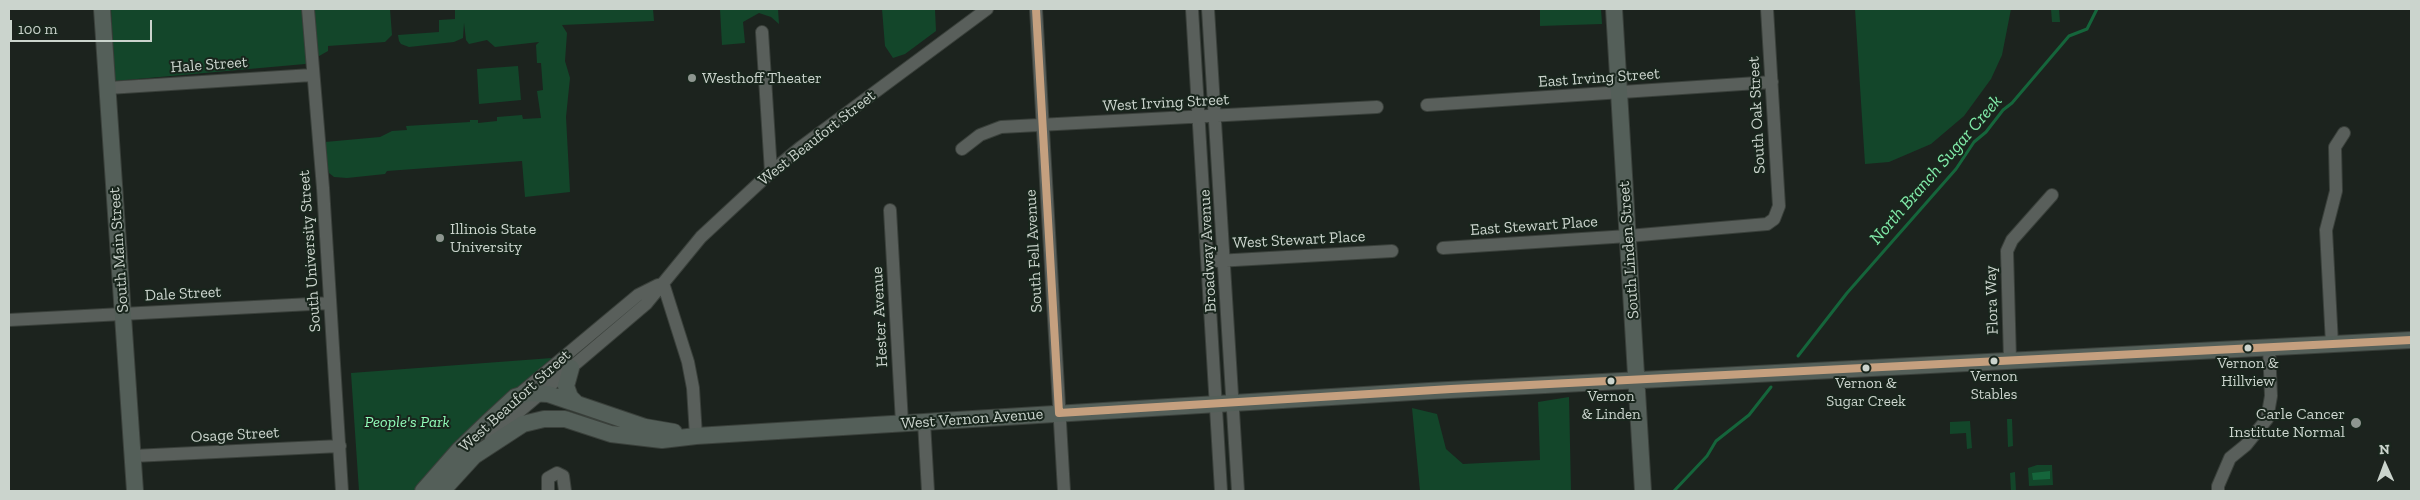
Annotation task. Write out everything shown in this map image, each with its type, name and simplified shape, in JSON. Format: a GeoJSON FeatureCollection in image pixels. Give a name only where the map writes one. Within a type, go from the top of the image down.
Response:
{"type":"FeatureCollection","features":[{"type":"Feature","properties":{"kind":"main road","name":"South Main Street"},"geometry":{"type":"LineString","coordinates":[[102,9],[135,491]]}},
{"type":"Feature","properties":{"kind":"main road","name":"South Linden Street"},"geometry":{"type":"LineString","coordinates":[[1614,9],[1643,491]]}},
{"type":"Feature","properties":{"kind":"main road","name":"West Vernon Avenue"},"geometry":{"type":"LineString","coordinates":[[474,456],[523,424],[544,419],[565,419],[611,434],[644,440],[662,440],[696,436],[1428,391],[2411,340]]}},
{"type":"Feature","properties":{"kind":"main road"},"geometry":{"type":"LineString","coordinates":[[571,368],[566,386],[570,397],[575,402]]}},
{"type":"Feature","properties":{"kind":"main road","name":"West Vernon Avenue"},"geometry":{"type":"LineString","coordinates":[[515,397],[542,392],[645,427],[696,436]]}},
{"type":"Feature","properties":{"kind":"main road","name":"West Beaufort Street"},"geometry":{"type":"LineString","coordinates":[[423,491],[460,450],[515,397]]}},
{"type":"Feature","properties":{"kind":"main road","name":"West Beaufort Street"},"geometry":{"type":"LineString","coordinates":[[442,491],[474,456]]}},
{"type":"Feature","properties":{"kind":"street","name":"South University Street"},"geometry":{"type":"LineString","coordinates":[[308,9],[312,75],[323,188],[342,491]]}},
{"type":"Feature","properties":{"kind":"street","name":"West Beaufort Street"},"geometry":{"type":"LineString","coordinates":[[474,456],[542,392],[646,304],[701,236],[771,172],[801,147],[987,9]]}},
{"type":"Feature","properties":{"kind":"street","name":"South Fell Avenue"},"geometry":{"type":"LineString","coordinates":[[1036,9],[1064,491]]}},
{"type":"Feature","properties":{"kind":"street","name":"Broadway Avenue"},"geometry":{"type":"LineString","coordinates":[[1192,9],[1221,491]]}},
{"type":"Feature","properties":{"kind":"street","name":"Broadway Avenue"},"geometry":{"type":"LineString","coordinates":[[1208,9],[1238,491]]}},
{"type":"Feature","properties":{"kind":"street","name":"South Oak Street"},"geometry":{"type":"LineString","coordinates":[[1767,9],[1779,206],[1774,219]]}},
{"type":"Feature","properties":{"kind":"street"},"geometry":{"type":"LineString","coordinates":[[762,32],[771,172]]}},
{"type":"Feature","properties":{"kind":"street","name":"Hale Street"},"geometry":{"type":"LineString","coordinates":[[108,88],[312,75]]}},
{"type":"Feature","properties":{"kind":"street","name":"East Irving Street"},"geometry":{"type":"LineString","coordinates":[[1427,105],[1619,94],[1772,82]]}},
{"type":"Feature","properties":{"kind":"street","name":"West Irving Street"},"geometry":{"type":"LineString","coordinates":[[962,149],[991,130],[1042,125],[1377,107]]}},
{"type":"Feature","properties":{"kind":"street"},"geometry":{"type":"LineString","coordinates":[[2332,344],[2326,230],[2336,191],[2335,147],[2344,133]]}},
{"type":"Feature","properties":{"kind":"street","name":"Flora Way"},"geometry":{"type":"LineString","coordinates":[[2010,360],[2007,251],[2012,240],[2052,195]]}},
{"type":"Feature","properties":{"kind":"street","name":"Hester Avenue"},"geometry":{"type":"LineString","coordinates":[[890,210],[902,423]]}},
{"type":"Feature","properties":{"kind":"street","name":"East Stewart Place"},"geometry":{"type":"LineString","coordinates":[[1443,248],[1748,227],[1762,225],[1774,219]]}},
{"type":"Feature","properties":{"kind":"street","name":"West Stewart Place"},"geometry":{"type":"LineString","coordinates":[[1208,261],[1392,251]]}},
{"type":"Feature","properties":{"kind":"street","name":"West Beaufort Street"},"geometry":{"type":"LineString","coordinates":[[515,397],[638,295],[663,283]]}},
{"type":"Feature","properties":{"kind":"street"},"geometry":{"type":"LineString","coordinates":[[663,283],[688,362],[693,388],[696,436]]}},
{"type":"Feature","properties":{"kind":"street","name":"Dale Street"},"geometry":{"type":"LineString","coordinates":[[9,320],[330,303]]}},
{"type":"Feature","properties":{"kind":"street"},"geometry":{"type":"LineString","coordinates":[[2218,491],[2218,486],[2230,458],[2246,445],[2267,419],[2272,396],[2269,347]]}},
{"type":"Feature","properties":{"kind":"street"},"geometry":{"type":"LineString","coordinates":[[924,422],[928,491]]}},
{"type":"Feature","properties":{"kind":"street","name":"Osage Street"},"geometry":{"type":"LineString","coordinates":[[133,456],[340,446]]}},
{"type":"Feature","properties":{"kind":"street"},"geometry":{"type":"LineString","coordinates":[[548,491],[548,478],[556,472],[563,476],[565,491]]}},
{"type":"Feature","properties":{"kind":"green space"},"geometry":{"type":"Polygon","coordinates":[[[111,9],[390,9],[392,35],[385,42],[328,46],[328,51],[305,64],[115,81],[111,9]]]}},
{"type":"Feature","properties":{"kind":"green space"},"geometry":{"type":"Polygon","coordinates":[[[455,9],[653,9],[654,21],[562,25],[567,33],[565,61],[570,78],[566,117],[570,192],[525,197],[522,161],[387,171],[385,174],[347,178],[334,177],[329,173],[325,157],[325,142],[380,137],[392,131],[407,130],[406,126],[470,122],[470,120],[478,120],[478,123],[497,121],[497,117],[522,115],[523,119],[541,118],[537,91],[543,90],[541,63],[537,63],[536,45],[539,42],[495,47],[487,40],[469,44],[466,40],[464,23],[463,38],[454,42],[409,47],[401,44],[399,41],[398,35],[439,32],[439,20],[455,19],[455,9]]]}},
{"type":"Feature","properties":{"kind":"green space"},"geometry":{"type":"Polygon","coordinates":[[[720,9],[778,9],[779,24],[771,17],[759,13],[743,22],[745,43],[722,45],[720,9]]]}},
{"type":"Feature","properties":{"kind":"green space"},"geometry":{"type":"Polygon","coordinates":[[[882,9],[935,9],[936,31],[905,54],[893,58],[885,46],[882,9]]]}},
{"type":"Feature","properties":{"kind":"green space"},"geometry":{"type":"Polygon","coordinates":[[[1540,9],[1601,9],[1602,24],[1540,26],[1540,9]]]}},
{"type":"Feature","properties":{"kind":"green space"},"geometry":{"type":"Polygon","coordinates":[[[1855,9],[2011,9],[2002,55],[1991,79],[1964,116],[1931,144],[1889,162],[1865,164],[1855,9]]]}},
{"type":"Feature","properties":{"kind":"green space"},"geometry":{"type":"Polygon","coordinates":[[[2051,9],[2059,9],[2060,22],[2052,22],[2051,9]]]}},
{"type":"Feature","properties":{"kind":"green space"},"geometry":{"type":"Polygon","coordinates":[[[518,66],[521,100],[479,104],[477,69],[518,66]]]}},
{"type":"Feature","properties":{"kind":"green space","name":"People's Park"},"geometry":{"type":"Polygon","coordinates":[[[552,358],[485,416],[416,491],[359,491],[351,373],[552,358]]]}},
{"type":"Feature","properties":{"kind":"green space"},"geometry":{"type":"Polygon","coordinates":[[[1569,397],[1571,491],[1420,491],[1412,408],[1437,414],[1446,449],[1463,464],[1540,460],[1538,402],[1569,397]]]}},
{"type":"Feature","properties":{"kind":"green space"},"geometry":{"type":"Polygon","coordinates":[[[2007,419],[2012,419],[2013,446],[2008,447],[2007,419]]]}},
{"type":"Feature","properties":{"kind":"green space"},"geometry":{"type":"Polygon","coordinates":[[[1970,421],[1972,448],[1967,449],[1966,433],[1950,434],[1950,422],[1970,421]]]}},
{"type":"Feature","properties":{"kind":"green space"},"geometry":{"type":"Polygon","coordinates":[[[2037,465],[2052,465],[2053,485],[2029,486],[2028,468],[2037,465]]]}},
{"type":"Feature","properties":{"kind":"green space"},"geometry":{"type":"Polygon","coordinates":[[[2015,472],[2016,491],[2011,491],[2010,473],[2015,472]]]}},
{"type":"Feature","properties":{"kind":"shaded area"},"geometry":{"type":"Polygon","coordinates":[[[2050,471],[2050,479],[2033,480],[2032,473],[2050,471]]]}},
{"type":"Feature","properties":{"kind":"waterway","name":"North Branch Sugar Creek"},"geometry":{"type":"LineString","coordinates":[[1798,356],[1847,293],[1956,169],[1974,142],[1986,132],[2003,110],[2012,103],[2069,36],[2087,29],[2097,9]]}},
{"type":"Feature","properties":{"kind":"waterway","name":"North Branch Sugar Creek"},"geometry":{"type":"LineString","coordinates":[[1674,491],[1707,456],[1716,441],[1749,415],[1771,387]]}},
{"type":"Feature","properties":{"kind":"transit line"},"geometry":{"type":"LineString","coordinates":[[1036,9],[1059,413]]}},
{"type":"Feature","properties":{"kind":"transit line"},"geometry":{"type":"LineString","coordinates":[[1059,413],[1451,389],[2411,340]]}},
{"type":"Feature","properties":{"kind":"place","name":"Westhoff Theater"},"geometry":{"type":"Point","coordinates":[692,78]}},
{"type":"Feature","properties":{"kind":"place","name":"Illinois State University"},"geometry":{"type":"Point","coordinates":[440,238]}},
{"type":"Feature","properties":{"kind":"place","name":"Vernon & Hillview"},"geometry":{"type":"Point","coordinates":[2248,348]}},
{"type":"Feature","properties":{"kind":"place","name":"Vernon Stables"},"geometry":{"type":"Point","coordinates":[1994,361]}},
{"type":"Feature","properties":{"kind":"place","name":"Vernon & Sugar Creek"},"geometry":{"type":"Point","coordinates":[1866,368]}},
{"type":"Feature","properties":{"kind":"place","name":"Vernon & Linden"},"geometry":{"type":"Point","coordinates":[1611,381]}},
{"type":"Feature","properties":{"kind":"place","name":"Carle Cancer Institute Normal"},"geometry":{"type":"Point","coordinates":[2356,423]}}]}
